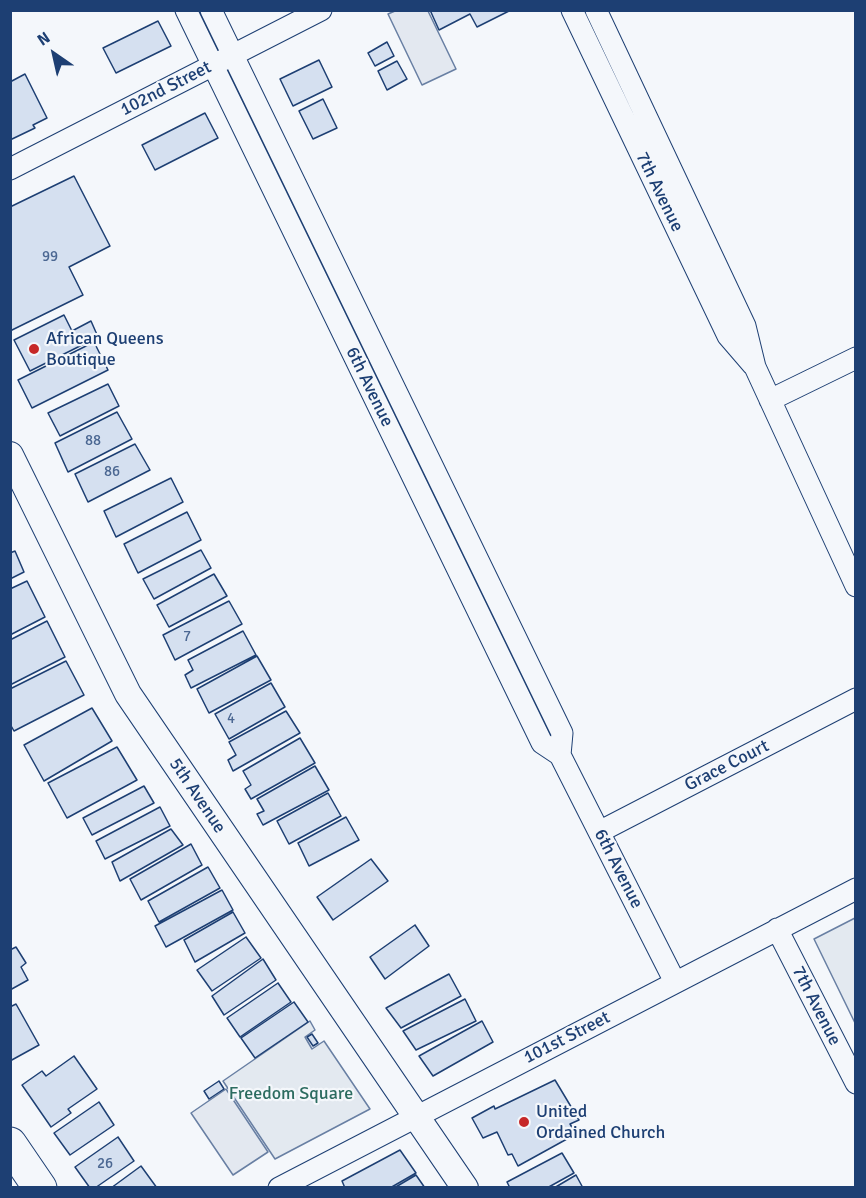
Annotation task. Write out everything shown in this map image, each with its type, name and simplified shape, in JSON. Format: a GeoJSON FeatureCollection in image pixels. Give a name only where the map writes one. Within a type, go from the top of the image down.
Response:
{"type":"FeatureCollection","features":[{"type":"Feature","properties":{"kind":"main road"},"geometry":{"type":"LineString","coordinates":[[10,1144],[40,1188]]}},
{"type":"Feature","properties":{"kind":"street","name":"6th Avenue"},"geometry":{"type":"LineString","coordinates":[[186,10],[542,743],[560,755],[675,982]]}},
{"type":"Feature","properties":{"kind":"street","name":"6th Avenue"},"geometry":{"type":"LineString","coordinates":[[211,10],[562,733],[560,755]]}},
{"type":"Feature","properties":{"kind":"street","name":"102nd Street"},"geometry":{"type":"LineString","coordinates":[[10,169],[321,10]]}},
{"type":"Feature","properties":{"kind":"street","name":"7th Avenue"},"geometry":{"type":"LineString","coordinates":[[572,10],[728,336],[755,368]]}},
{"type":"Feature","properties":{"kind":"street","name":"7th Avenue"},"geometry":{"type":"LineString","coordinates":[[596,10],[745,326],[755,368],[855,586]]}},
{"type":"Feature","properties":{"kind":"street"},"geometry":{"type":"LineString","coordinates":[[770,400],[855,358]]}},
{"type":"Feature","properties":{"kind":"street","name":"5th Avenue"},"geometry":{"type":"LineString","coordinates":[[10,455],[128,694],[416,1117]]}},
{"type":"Feature","properties":{"kind":"street","name":"Grace Court"},"geometry":{"type":"LineString","coordinates":[[599,832],[855,699]]}},
{"type":"Feature","properties":{"kind":"street","name":"101st Street"},"geometry":{"type":"LineString","coordinates":[[279,1188],[855,889]]}},
{"type":"Feature","properties":{"kind":"street","name":"7th Avenue"},"geometry":{"type":"LineString","coordinates":[[777,929],[855,1083]]}},
{"type":"Feature","properties":{"kind":"street"},"geometry":{"type":"LineString","coordinates":[[416,1117],[465,1188]]}},
{"type":"Feature","properties":{"kind":"green space"},"geometry":{"type":"Polygon","coordinates":[[[855,918],[855,1023],[814,939],[855,918]]]}},
{"type":"Feature","properties":{"kind":"green space","name":"Freedom Square"},"geometry":{"type":"Polygon","coordinates":[[[310,1021],[315,1030],[305,1037],[312,1049],[324,1041],[370,1109],[275,1159],[223,1081],[310,1021]]]}},
{"type":"Feature","properties":{"kind":"shaded area"},"geometry":{"type":"Polygon","coordinates":[[[395,11],[428,11],[456,69],[422,85],[388,14],[395,11]]]}},
{"type":"Feature","properties":{"kind":"shaded area"},"geometry":{"type":"Polygon","coordinates":[[[226,1089],[268,1152],[233,1175],[191,1113],[226,1089]]]}},
{"type":"Feature","properties":{"kind":"building"},"geometry":{"type":"Polygon","coordinates":[[[430,10],[511,10],[477,27],[470,14],[439,30],[430,10]]]}},
{"type":"Feature","properties":{"kind":"building"},"geometry":{"type":"Polygon","coordinates":[[[158,21],[171,46],[116,73],[103,48],[158,21]]]}},
{"type":"Feature","properties":{"kind":"building"},"geometry":{"type":"Polygon","coordinates":[[[387,42],[394,56],[375,66],[368,53],[387,42]]]}},
{"type":"Feature","properties":{"kind":"building"},"geometry":{"type":"Polygon","coordinates":[[[319,60],[332,87],[293,106],[280,79],[319,60]]]}},
{"type":"Feature","properties":{"kind":"building"},"geometry":{"type":"Polygon","coordinates":[[[397,61],[407,79],[387,90],[378,71],[397,61]]]}},
{"type":"Feature","properties":{"kind":"building"},"geometry":{"type":"Polygon","coordinates":[[[25,74],[47,118],[33,125],[35,128],[10,140],[10,82],[25,74]]]}},
{"type":"Feature","properties":{"kind":"building"},"geometry":{"type":"Polygon","coordinates":[[[323,99],[337,128],[313,139],[299,111],[323,99]]]}},
{"type":"Feature","properties":{"kind":"building"},"geometry":{"type":"Polygon","coordinates":[[[205,113],[218,138],[155,170],[142,145],[205,113]]]}},
{"type":"Feature","properties":{"kind":"building"},"geometry":{"type":"Polygon","coordinates":[[[74,176],[110,246],[69,267],[83,295],[10,331],[10,207],[74,176]]]}},
{"type":"Feature","properties":{"kind":"building"},"geometry":{"type":"Polygon","coordinates":[[[64,315],[72,331],[91,321],[98,337],[30,371],[14,340],[64,315]]]}},
{"type":"Feature","properties":{"kind":"building"},"geometry":{"type":"Polygon","coordinates":[[[94,342],[108,370],[32,408],[18,380],[94,342]]]}},
{"type":"Feature","properties":{"kind":"building"},"geometry":{"type":"Polygon","coordinates":[[[108,384],[119,406],[60,436],[48,413],[108,384]]]}},
{"type":"Feature","properties":{"kind":"building"},"geometry":{"type":"Polygon","coordinates":[[[117,412],[132,439],[68,472],[55,443],[117,412]]]}},
{"type":"Feature","properties":{"kind":"building"},"geometry":{"type":"Polygon","coordinates":[[[135,444],[150,470],[88,502],[75,474],[135,444]]]}},
{"type":"Feature","properties":{"kind":"building"},"geometry":{"type":"Polygon","coordinates":[[[171,478],[183,502],[116,537],[104,511],[171,478]]]}},
{"type":"Feature","properties":{"kind":"building"},"geometry":{"type":"Polygon","coordinates":[[[187,512],[201,540],[138,573],[124,544],[187,512]]]}},
{"type":"Feature","properties":{"kind":"building"},"geometry":{"type":"Polygon","coordinates":[[[201,550],[211,568],[154,599],[143,579],[201,550]]]}},
{"type":"Feature","properties":{"kind":"building"},"geometry":{"type":"Polygon","coordinates":[[[15,551],[24,572],[10,579],[10,553],[15,551]]]}},
{"type":"Feature","properties":{"kind":"building"},"geometry":{"type":"Polygon","coordinates":[[[214,574],[227,596],[169,627],[157,605],[214,574]]]}},
{"type":"Feature","properties":{"kind":"building"},"geometry":{"type":"Polygon","coordinates":[[[27,581],[45,617],[10,635],[10,589],[27,581]]]}},
{"type":"Feature","properties":{"kind":"building"},"geometry":{"type":"Polygon","coordinates":[[[229,601],[242,624],[175,660],[163,635],[229,601]]]}},
{"type":"Feature","properties":{"kind":"building"},"geometry":{"type":"Polygon","coordinates":[[[47,621],[65,657],[10,685],[10,640],[47,621]]]}},
{"type":"Feature","properties":{"kind":"building"},"geometry":{"type":"Polygon","coordinates":[[[243,631],[256,655],[191,688],[185,675],[193,670],[188,660],[243,631]]]}},
{"type":"Feature","properties":{"kind":"building"},"geometry":{"type":"Polygon","coordinates":[[[257,656],[271,680],[209,713],[197,689],[257,656]]]}},
{"type":"Feature","properties":{"kind":"building"},"geometry":{"type":"Polygon","coordinates":[[[66,661],[84,695],[14,731],[10,724],[10,689],[66,661]]]}},
{"type":"Feature","properties":{"kind":"building"},"geometry":{"type":"Polygon","coordinates":[[[271,683],[285,707],[229,739],[215,714],[271,683]]]}},
{"type":"Feature","properties":{"kind":"building"},"geometry":{"type":"Polygon","coordinates":[[[92,708],[112,741],[44,781],[24,745],[92,708]]]}},
{"type":"Feature","properties":{"kind":"building"},"geometry":{"type":"Polygon","coordinates":[[[286,711],[300,733],[233,771],[228,760],[236,755],[229,742],[286,711]]]}},
{"type":"Feature","properties":{"kind":"building"},"geometry":{"type":"Polygon","coordinates":[[[300,738],[315,763],[251,799],[245,789],[251,785],[243,771],[300,738]]]}},
{"type":"Feature","properties":{"kind":"building"},"geometry":{"type":"Polygon","coordinates":[[[117,747],[137,780],[67,818],[48,783],[117,747]]]}},
{"type":"Feature","properties":{"kind":"building"},"geometry":{"type":"Polygon","coordinates":[[[315,766],[329,790],[263,825],[257,814],[264,811],[257,799],[315,766]]]}},
{"type":"Feature","properties":{"kind":"building"},"geometry":{"type":"Polygon","coordinates":[[[144,786],[154,803],[92,835],[83,818],[144,786]]]}},
{"type":"Feature","properties":{"kind":"building"},"geometry":{"type":"Polygon","coordinates":[[[328,793],[341,816],[289,844],[277,821],[328,793]]]}},
{"type":"Feature","properties":{"kind":"building"},"geometry":{"type":"Polygon","coordinates":[[[160,807],[170,826],[105,859],[96,841],[160,807]]]}},
{"type":"Feature","properties":{"kind":"building"},"geometry":{"type":"Polygon","coordinates":[[[346,817],[359,840],[309,866],[298,843],[346,817]]]}},
{"type":"Feature","properties":{"kind":"building"},"geometry":{"type":"Polygon","coordinates":[[[171,829],[183,845],[120,881],[112,862],[171,829]]]}},
{"type":"Feature","properties":{"kind":"building"},"geometry":{"type":"Polygon","coordinates":[[[191,844],[202,865],[141,900],[130,879],[191,844]]]}},
{"type":"Feature","properties":{"kind":"building"},"geometry":{"type":"Polygon","coordinates":[[[371,859],[388,881],[333,920],[317,897],[371,859]]]}},
{"type":"Feature","properties":{"kind":"building"},"geometry":{"type":"Polygon","coordinates":[[[208,867],[220,888],[159,922],[148,901],[208,867]]]}},
{"type":"Feature","properties":{"kind":"building"},"geometry":{"type":"Polygon","coordinates":[[[222,890],[233,910],[166,947],[155,926],[222,890]]]}},
{"type":"Feature","properties":{"kind":"building"},"geometry":{"type":"Polygon","coordinates":[[[233,912],[245,933],[195,962],[184,940],[233,912]]]}},
{"type":"Feature","properties":{"kind":"building"},"geometry":{"type":"Polygon","coordinates":[[[415,925],[429,946],[385,979],[370,957],[415,925]]]}},
{"type":"Feature","properties":{"kind":"building"},"geometry":{"type":"Polygon","coordinates":[[[246,937],[261,958],[212,991],[197,970],[246,937]]]}},
{"type":"Feature","properties":{"kind":"building"},"geometry":{"type":"Polygon","coordinates":[[[16,947],[26,963],[21,967],[28,980],[10,990],[10,950],[16,947]]]}},
{"type":"Feature","properties":{"kind":"building"},"geometry":{"type":"Polygon","coordinates":[[[263,959],[276,980],[224,1015],[212,996],[263,959]]]}},
{"type":"Feature","properties":{"kind":"building"},"geometry":{"type":"Polygon","coordinates":[[[449,974],[461,996],[401,1028],[386,1008],[449,974]]]}},
{"type":"Feature","properties":{"kind":"building"},"geometry":{"type":"Polygon","coordinates":[[[278,983],[291,1002],[240,1037],[227,1018],[278,983]]]}},
{"type":"Feature","properties":{"kind":"building"},"geometry":{"type":"Polygon","coordinates":[[[465,999],[476,1021],[416,1050],[403,1031],[465,999]]]}},
{"type":"Feature","properties":{"kind":"building"},"geometry":{"type":"Polygon","coordinates":[[[294,1002],[308,1022],[255,1058],[241,1038],[294,1002]]]}},
{"type":"Feature","properties":{"kind":"building"},"geometry":{"type":"Polygon","coordinates":[[[16,1004],[39,1045],[10,1061],[10,1007],[16,1004]]]}},
{"type":"Feature","properties":{"kind":"building"},"geometry":{"type":"Polygon","coordinates":[[[482,1021],[493,1042],[433,1076],[419,1056],[482,1021]]]}},
{"type":"Feature","properties":{"kind":"building"},"geometry":{"type":"Polygon","coordinates":[[[312,1034],[318,1043],[313,1046],[307,1037],[312,1034]]]}},
{"type":"Feature","properties":{"kind":"building"},"geometry":{"type":"Polygon","coordinates":[[[74,1056],[97,1089],[68,1109],[71,1113],[51,1127],[22,1085],[42,1071],[46,1076],[74,1056]]]}},
{"type":"Feature","properties":{"kind":"building","name":"United Ordained Church"},"geometry":{"type":"Polygon","coordinates":[[[555,1080],[579,1120],[570,1124],[576,1134],[518,1166],[512,1154],[508,1155],[497,1132],[483,1138],[472,1118],[555,1080]]]}},
{"type":"Feature","properties":{"kind":"building"},"geometry":{"type":"Polygon","coordinates":[[[219,1081],[224,1089],[209,1099],[204,1091],[219,1081]]]}},
{"type":"Feature","properties":{"kind":"building"},"geometry":{"type":"Polygon","coordinates":[[[99,1102],[114,1125],[70,1155],[54,1133],[99,1102]]]}},
{"type":"Feature","properties":{"kind":"building"},"geometry":{"type":"Polygon","coordinates":[[[118,1137],[134,1161],[95,1188],[90,1188],[75,1167],[118,1137]]]}},
{"type":"Feature","properties":{"kind":"building"},"geometry":{"type":"Polygon","coordinates":[[[400,1150],[416,1173],[390,1188],[345,1188],[342,1181],[400,1150]]]}},
{"type":"Feature","properties":{"kind":"building"},"geometry":{"type":"Polygon","coordinates":[[[562,1153],[574,1173],[547,1188],[510,1188],[507,1182],[562,1153]]]}},
{"type":"Feature","properties":{"kind":"building"},"geometry":{"type":"Polygon","coordinates":[[[141,1166],[157,1188],[111,1188],[141,1166]]]}},
{"type":"Feature","properties":{"kind":"building"},"geometry":{"type":"Polygon","coordinates":[[[416,1175],[425,1188],[394,1188],[416,1175]]]}},
{"type":"Feature","properties":{"kind":"building"},"geometry":{"type":"Polygon","coordinates":[[[576,1175],[583,1188],[554,1188],[576,1175]]]}},
{"type":"Feature","properties":{"kind":"place","name":"African Queens Boutique"},"geometry":{"type":"Point","coordinates":[34,349]}},
{"type":"Feature","properties":{"kind":"place","name":"United Ordained Church"},"geometry":{"type":"Point","coordinates":[524,1122]}}]}
